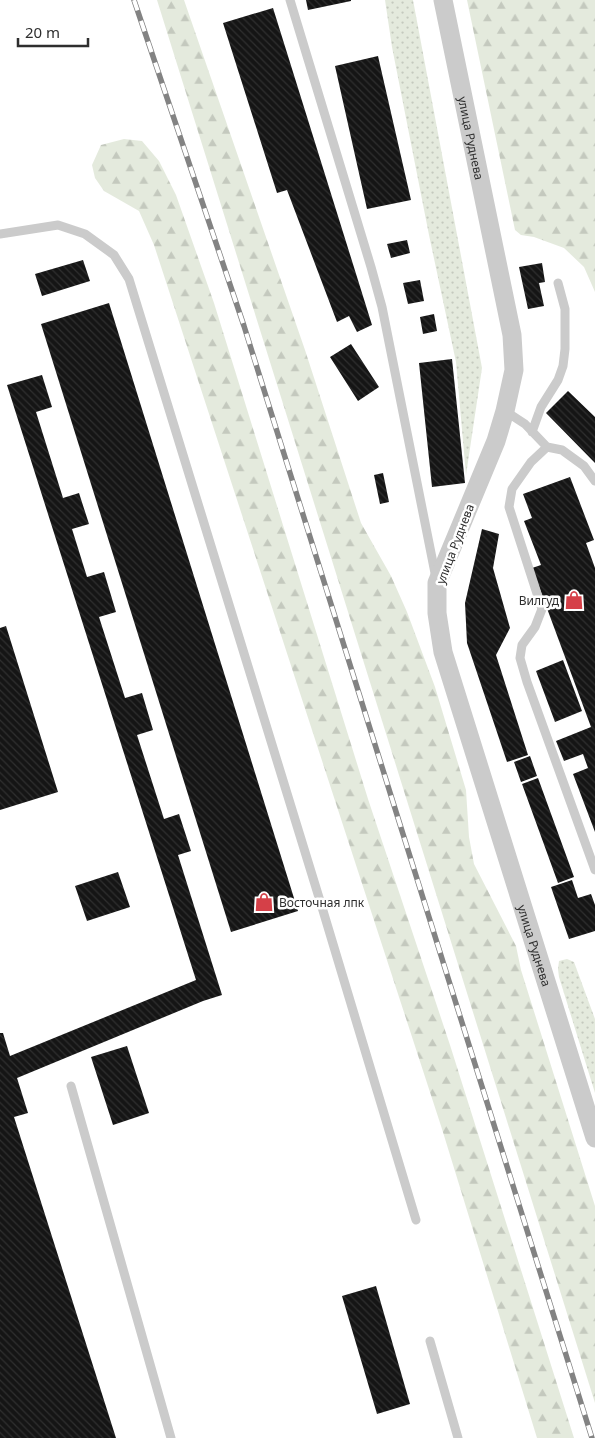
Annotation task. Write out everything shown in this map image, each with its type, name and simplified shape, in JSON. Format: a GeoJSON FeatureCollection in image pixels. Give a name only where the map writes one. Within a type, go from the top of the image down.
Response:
{"type":"FeatureCollection","features":[{"type":"Feature","properties":{"kind":"street","name":"улица Руднева"},"geometry":{"type":"LineString","coordinates":[[443,0],[512,335],[514,370],[496,441],[437,583],[437,613],[443,652],[595,1138]]}},
{"type":"Feature","properties":{"kind":"lane"},"geometry":{"type":"LineString","coordinates":[[290,0],[382,307],[437,583]]}},
{"type":"Feature","properties":{"kind":"lane"},"geometry":{"type":"LineString","coordinates":[[0,234],[58,225],[85,234],[114,254],[129,279],[416,1220]]}},
{"type":"Feature","properties":{"kind":"lane"},"geometry":{"type":"LineString","coordinates":[[532,432],[541,408],[558,380],[563,366],[565,349],[564,309],[558,283]]}},
{"type":"Feature","properties":{"kind":"lane"},"geometry":{"type":"LineString","coordinates":[[505,411],[525,424],[547,448],[562,450],[584,466],[595,481]]}},
{"type":"Feature","properties":{"kind":"lane"},"geometry":{"type":"LineString","coordinates":[[547,448],[531,462],[512,490],[509,507],[542,609],[535,628],[522,645],[520,658],[595,870]]}},
{"type":"Feature","properties":{"kind":"lane"},"geometry":{"type":"LineString","coordinates":[[71,1086],[172,1438]]}},
{"type":"Feature","properties":{"kind":"lane"},"geometry":{"type":"LineString","coordinates":[[430,1341],[458,1438]]}},
{"type":"Feature","properties":{"kind":"green space"},"geometry":{"type":"Polygon","coordinates":[[[157,0],[184,0],[305,350],[361,523],[391,576],[407,612],[435,687],[466,790],[469,837],[474,864],[516,946],[521,970],[595,1206],[595,1403],[157,0]]]}},
{"type":"Feature","properties":{"kind":"green space"},"geometry":{"type":"Polygon","coordinates":[[[385,0],[413,0],[482,368],[466,475],[456,362],[392,47],[385,0]]]}},
{"type":"Feature","properties":{"kind":"green space"},"geometry":{"type":"Polygon","coordinates":[[[467,0],[595,0],[595,292],[584,267],[564,248],[534,237],[521,235],[515,230],[467,0]]]}},
{"type":"Feature","properties":{"kind":"green space"},"geometry":{"type":"Polygon","coordinates":[[[124,139],[142,141],[159,161],[176,195],[214,303],[368,799],[450,1045],[574,1438],[537,1438],[442,1129],[154,245],[139,211],[104,191],[95,178],[92,165],[101,145],[124,139]]]}},
{"type":"Feature","properties":{"kind":"green space"},"geometry":{"type":"Polygon","coordinates":[[[567,959],[574,962],[595,1019],[595,1093],[559,977],[559,961],[567,959]]]}},
{"type":"Feature","properties":{"kind":"building"},"geometry":{"type":"Polygon","coordinates":[[[306,0],[351,0],[351,1],[308,10],[306,0]]]}},
{"type":"Feature","properties":{"kind":"building"},"geometry":{"type":"Polygon","coordinates":[[[273,8],[372,325],[357,332],[349,316],[337,322],[287,190],[277,193],[223,23],[273,8]]]}},
{"type":"Feature","properties":{"kind":"building"},"geometry":{"type":"Polygon","coordinates":[[[378,56],[411,200],[367,209],[335,66],[378,56]]]}},
{"type":"Feature","properties":{"kind":"building"},"geometry":{"type":"Polygon","coordinates":[[[407,240],[410,253],[391,258],[387,244],[407,240]]]}},
{"type":"Feature","properties":{"kind":"building"},"geometry":{"type":"Polygon","coordinates":[[[83,260],[90,281],[42,296],[35,274],[83,260]]]}},
{"type":"Feature","properties":{"kind":"building"},"geometry":{"type":"Polygon","coordinates":[[[542,263],[545,282],[539,283],[544,306],[528,309],[519,267],[542,263]]]}},
{"type":"Feature","properties":{"kind":"building"},"geometry":{"type":"Polygon","coordinates":[[[420,280],[424,301],[408,304],[403,283],[420,280]]]}},
{"type":"Feature","properties":{"kind":"building"},"geometry":{"type":"Polygon","coordinates":[[[109,303],[298,911],[231,932],[41,324],[109,303]]]}},
{"type":"Feature","properties":{"kind":"building"},"geometry":{"type":"Polygon","coordinates":[[[434,314],[437,331],[423,334],[420,317],[434,314]]]}},
{"type":"Feature","properties":{"kind":"building"},"geometry":{"type":"Polygon","coordinates":[[[351,344],[379,387],[358,401],[330,357],[351,344]]]}},
{"type":"Feature","properties":{"kind":"building"},"geometry":{"type":"Polygon","coordinates":[[[452,359],[465,483],[432,487],[419,363],[452,359]]]}},
{"type":"Feature","properties":{"kind":"building"},"geometry":{"type":"Polygon","coordinates":[[[42,375],[52,407],[36,412],[63,498],[79,493],[89,524],[72,529],[87,577],[104,572],[116,612],[99,617],[125,698],[142,693],[153,730],[137,735],[164,819],[179,814],[191,851],[178,855],[222,995],[203,1001],[17,1078],[28,1113],[14,1117],[116,1438],[0,1438],[0,1033],[3,1033],[10,1056],[196,980],[7,385],[42,375]]]}},
{"type":"Feature","properties":{"kind":"building"},"geometry":{"type":"Polygon","coordinates":[[[568,391],[595,417],[595,463],[546,413],[568,391]]]}},
{"type":"Feature","properties":{"kind":"building"},"geometry":{"type":"Polygon","coordinates":[[[383,473],[389,502],[380,504],[374,475],[383,473]]]}},
{"type":"Feature","properties":{"kind":"building"},"geometry":{"type":"Polygon","coordinates":[[[570,477],[594,540],[586,543],[595,568],[595,832],[573,774],[588,768],[583,754],[564,761],[556,741],[591,727],[532,568],[541,565],[524,521],[532,518],[523,494],[570,477]]]}},
{"type":"Feature","properties":{"kind":"building"},"geometry":{"type":"Polygon","coordinates":[[[482,529],[499,534],[493,568],[510,628],[496,655],[528,755],[507,762],[467,643],[465,603],[482,529]]]}},
{"type":"Feature","properties":{"kind":"building"},"geometry":{"type":"Polygon","coordinates":[[[6,626],[58,792],[0,810],[0,628],[6,626]]]}},
{"type":"Feature","properties":{"kind":"building"},"geometry":{"type":"Polygon","coordinates":[[[563,660],[582,711],[555,722],[536,671],[563,660]]]}},
{"type":"Feature","properties":{"kind":"building"},"geometry":{"type":"Polygon","coordinates":[[[530,756],[537,776],[521,782],[514,762],[530,756]]]}},
{"type":"Feature","properties":{"kind":"building"},"geometry":{"type":"Polygon","coordinates":[[[538,778],[574,877],[558,883],[522,784],[538,778]]]}},
{"type":"Feature","properties":{"kind":"building"},"geometry":{"type":"Polygon","coordinates":[[[118,872],[130,907],[87,921],[75,886],[118,872]]]}},
{"type":"Feature","properties":{"kind":"building"},"geometry":{"type":"Polygon","coordinates":[[[572,880],[578,898],[591,894],[595,905],[595,931],[569,939],[551,887],[572,880]]]}},
{"type":"Feature","properties":{"kind":"building"},"geometry":{"type":"Polygon","coordinates":[[[127,1046],[149,1113],[113,1125],[91,1057],[127,1046]]]}},
{"type":"Feature","properties":{"kind":"building"},"geometry":{"type":"Polygon","coordinates":[[[376,1286],[410,1404],[377,1414],[342,1296],[376,1286]]]}},
{"type":"Feature","properties":{"kind":"railway"},"geometry":{"type":"LineString","coordinates":[[134,0],[244,326],[592,1438]]}},
{"type":"Feature","properties":{"kind":"place","name":"Вилгуд"},"geometry":{"type":"Point","coordinates":[574,600]}},
{"type":"Feature","properties":{"kind":"place","name":"Восточная лпк"},"geometry":{"type":"Point","coordinates":[264,902]}}]}
